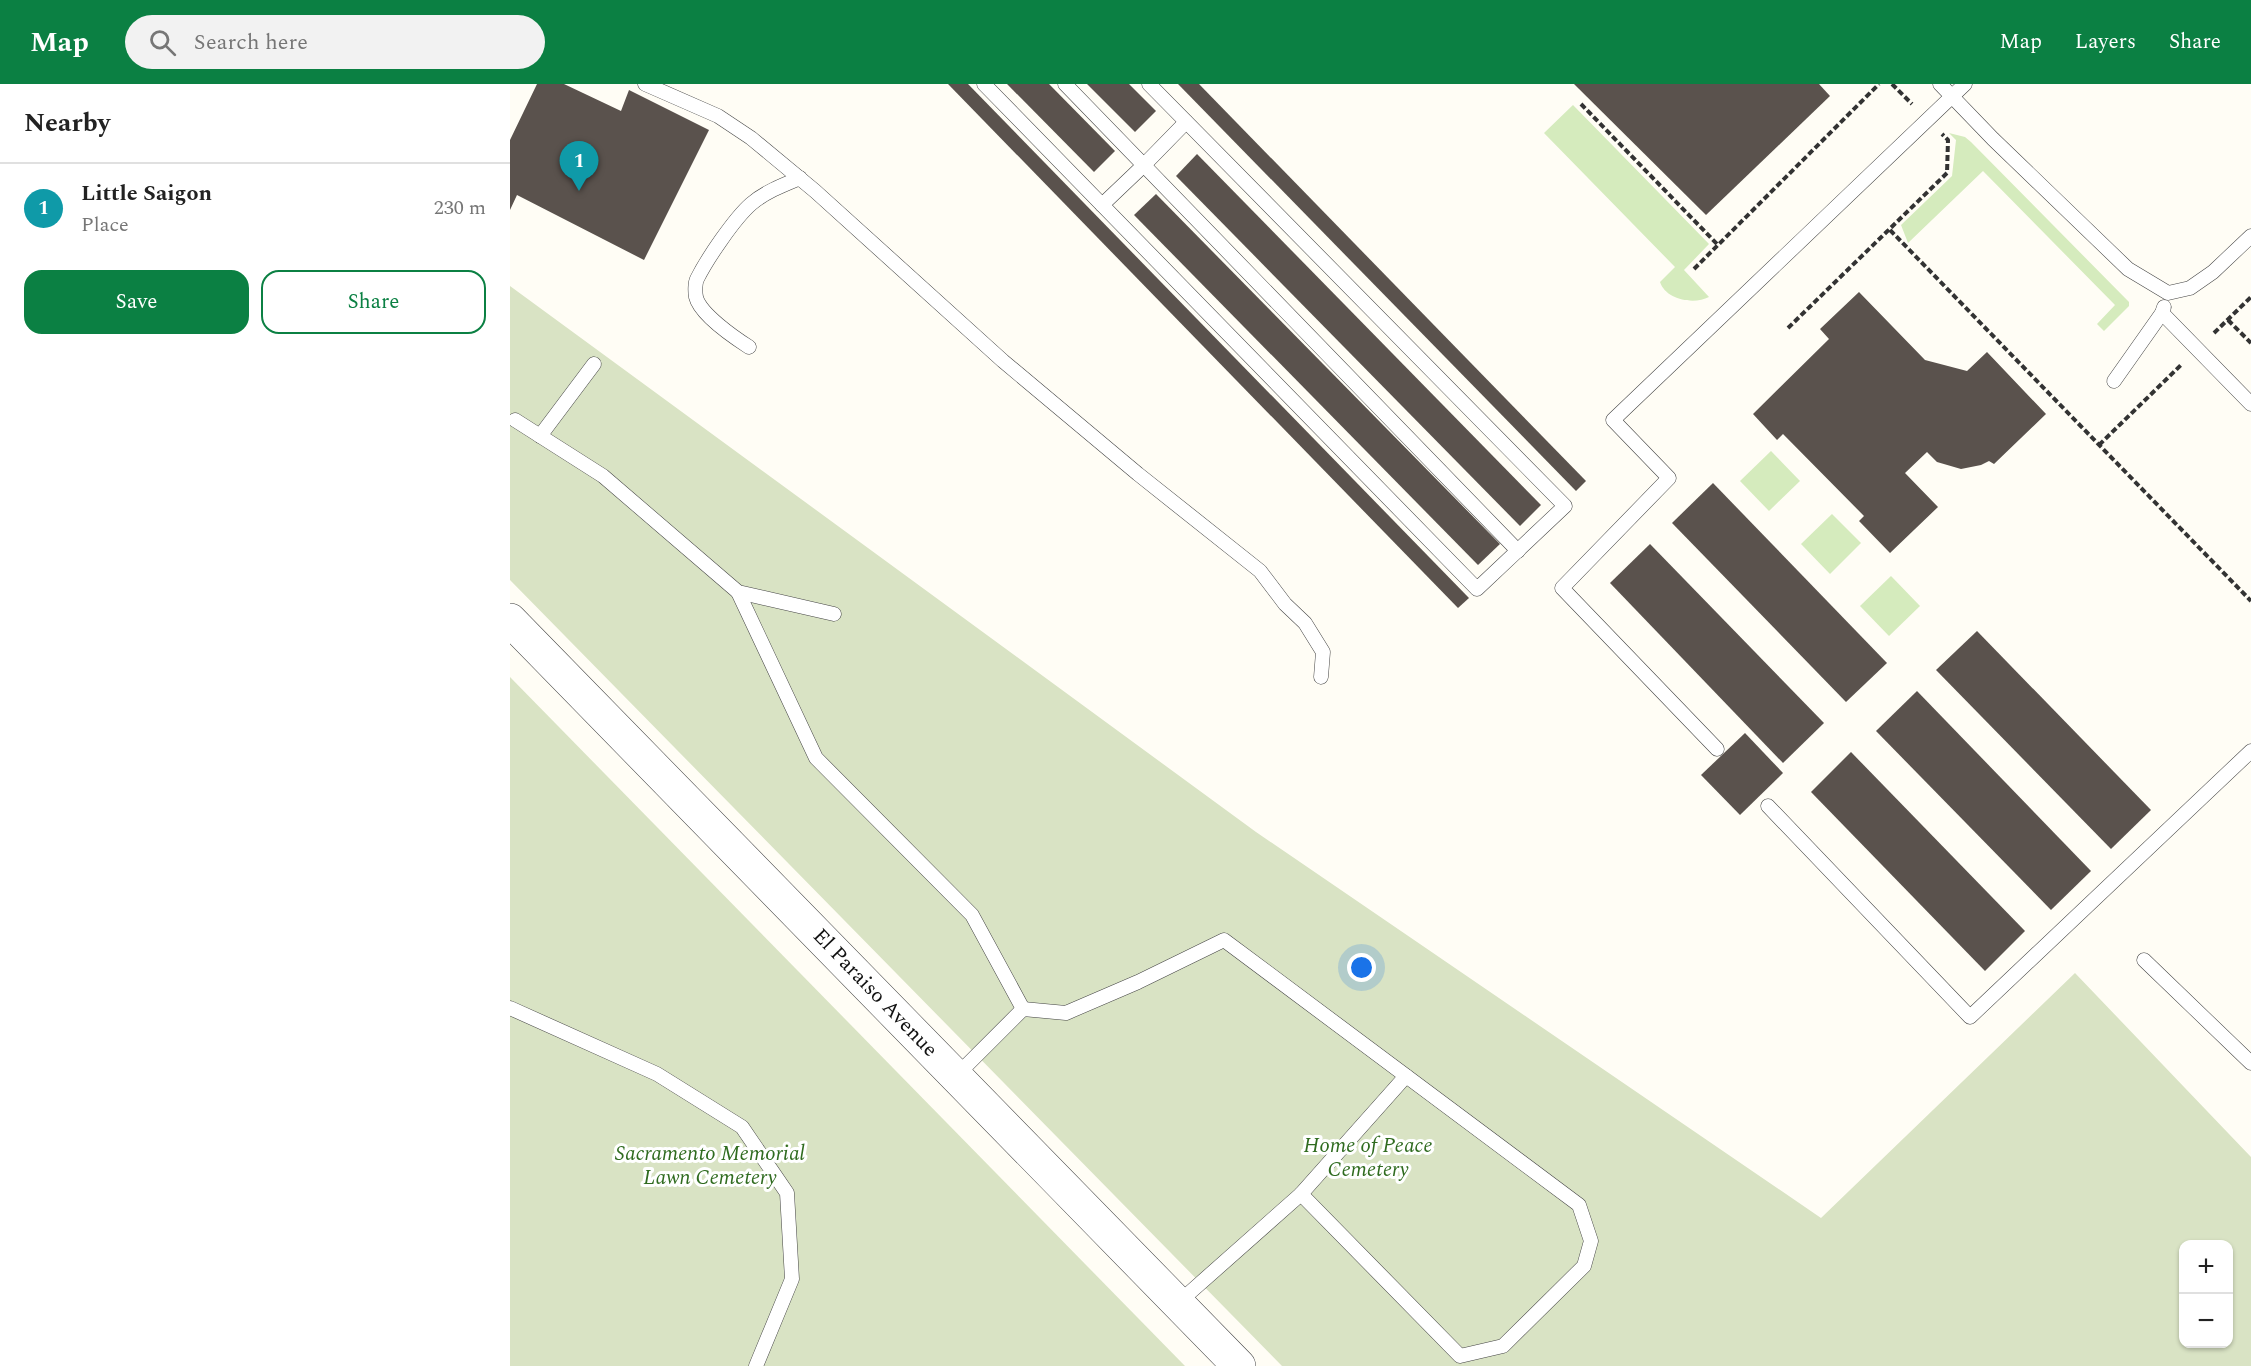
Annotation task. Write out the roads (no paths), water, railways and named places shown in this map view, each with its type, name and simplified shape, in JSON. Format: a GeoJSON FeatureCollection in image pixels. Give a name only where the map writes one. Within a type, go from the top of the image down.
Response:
{"type":"FeatureCollection","features":[{"type":"Feature","properties":{"kind":"street","name":"El Paraiso Avenue"},"geometry":{"type":"LineString","coordinates":[[510,620],[1239,1366]]}},
{"type":"Feature","properties":{"kind":"lane"},"geometry":{"type":"LineString","coordinates":[[645,84],[718,116],[751,138],[800,178],[1003,361],[1138,474],[1260,571],[1285,603],[1305,623],[1323,652],[1321,677]]}},
{"type":"Feature","properties":{"kind":"lane"},"geometry":{"type":"LineString","coordinates":[[984,84],[1476,590],[1564,506],[1149,84]]}},
{"type":"Feature","properties":{"kind":"lane"},"geometry":{"type":"LineString","coordinates":[[1065,84],[1518,551]]}},
{"type":"Feature","properties":{"kind":"lane"},"geometry":{"type":"LineString","coordinates":[[1940,84],[2128,269],[2168,293],[2190,288],[2213,272],[2251,236]]}},
{"type":"Feature","properties":{"kind":"lane"},"geometry":{"type":"LineString","coordinates":[[1717,748],[1562,588],[1669,478],[1613,420],[1965,84]]}},
{"type":"Feature","properties":{"kind":"lane"},"geometry":{"type":"LineString","coordinates":[[1102,205],[1186,122]]}},
{"type":"Feature","properties":{"kind":"lane"},"geometry":{"type":"LineString","coordinates":[[749,347],[727,332],[706,312],[696,299],[696,281],[731,227],[751,205],[774,189],[800,178]]}},
{"type":"Feature","properties":{"kind":"lane"},"geometry":{"type":"LineString","coordinates":[[2114,381],[2162,313],[2168,293]]}},
{"type":"Feature","properties":{"kind":"lane"},"geometry":{"type":"LineString","coordinates":[[2162,313],[2251,404]]}},
{"type":"Feature","properties":{"kind":"lane"},"geometry":{"type":"LineString","coordinates":[[540,436],[594,364]]}},
{"type":"Feature","properties":{"kind":"lane"},"geometry":{"type":"LineString","coordinates":[[515,420],[603,476],[738,592],[816,758],[972,915],[1023,1009]]}},
{"type":"Feature","properties":{"kind":"lane"},"geometry":{"type":"LineString","coordinates":[[738,592],[834,614]]}},
{"type":"Feature","properties":{"kind":"lane"},"geometry":{"type":"LineString","coordinates":[[1768,806],[1970,1017],[2251,751]]}},
{"type":"Feature","properties":{"kind":"lane"},"geometry":{"type":"LineString","coordinates":[[956,1076],[1023,1009],[1066,1012],[1138,982],[1224,940],[1579,1205],[1591,1241],[1584,1266],[1503,1346],[1460,1356],[1301,1194]]}},
{"type":"Feature","properties":{"kind":"lane"},"geometry":{"type":"LineString","coordinates":[[2144,960],[2251,1063]]}},
{"type":"Feature","properties":{"kind":"lane"},"geometry":{"type":"LineString","coordinates":[[510,1008],[657,1074],[742,1127],[787,1193],[792,1280],[756,1366]]}},
{"type":"Feature","properties":{"kind":"lane"},"geometry":{"type":"LineString","coordinates":[[1178,1304],[1301,1194],[1406,1076]]}},
{"type":"Feature","properties":{"kind":"place","name":"Little Saigon"},"geometry":{"type":"Point","coordinates":[579,191]}},
{"type":"Feature","properties":{"kind":"park label","name":"Home of Peace Cemetery"},"geometry":{"type":"Point","coordinates":[1368,1158]}},
{"type":"Feature","properties":{"kind":"park label","name":"Sacramento Memorial Lawn Cemetery"},"geometry":{"type":"Point","coordinates":[710,1166]}}]}
